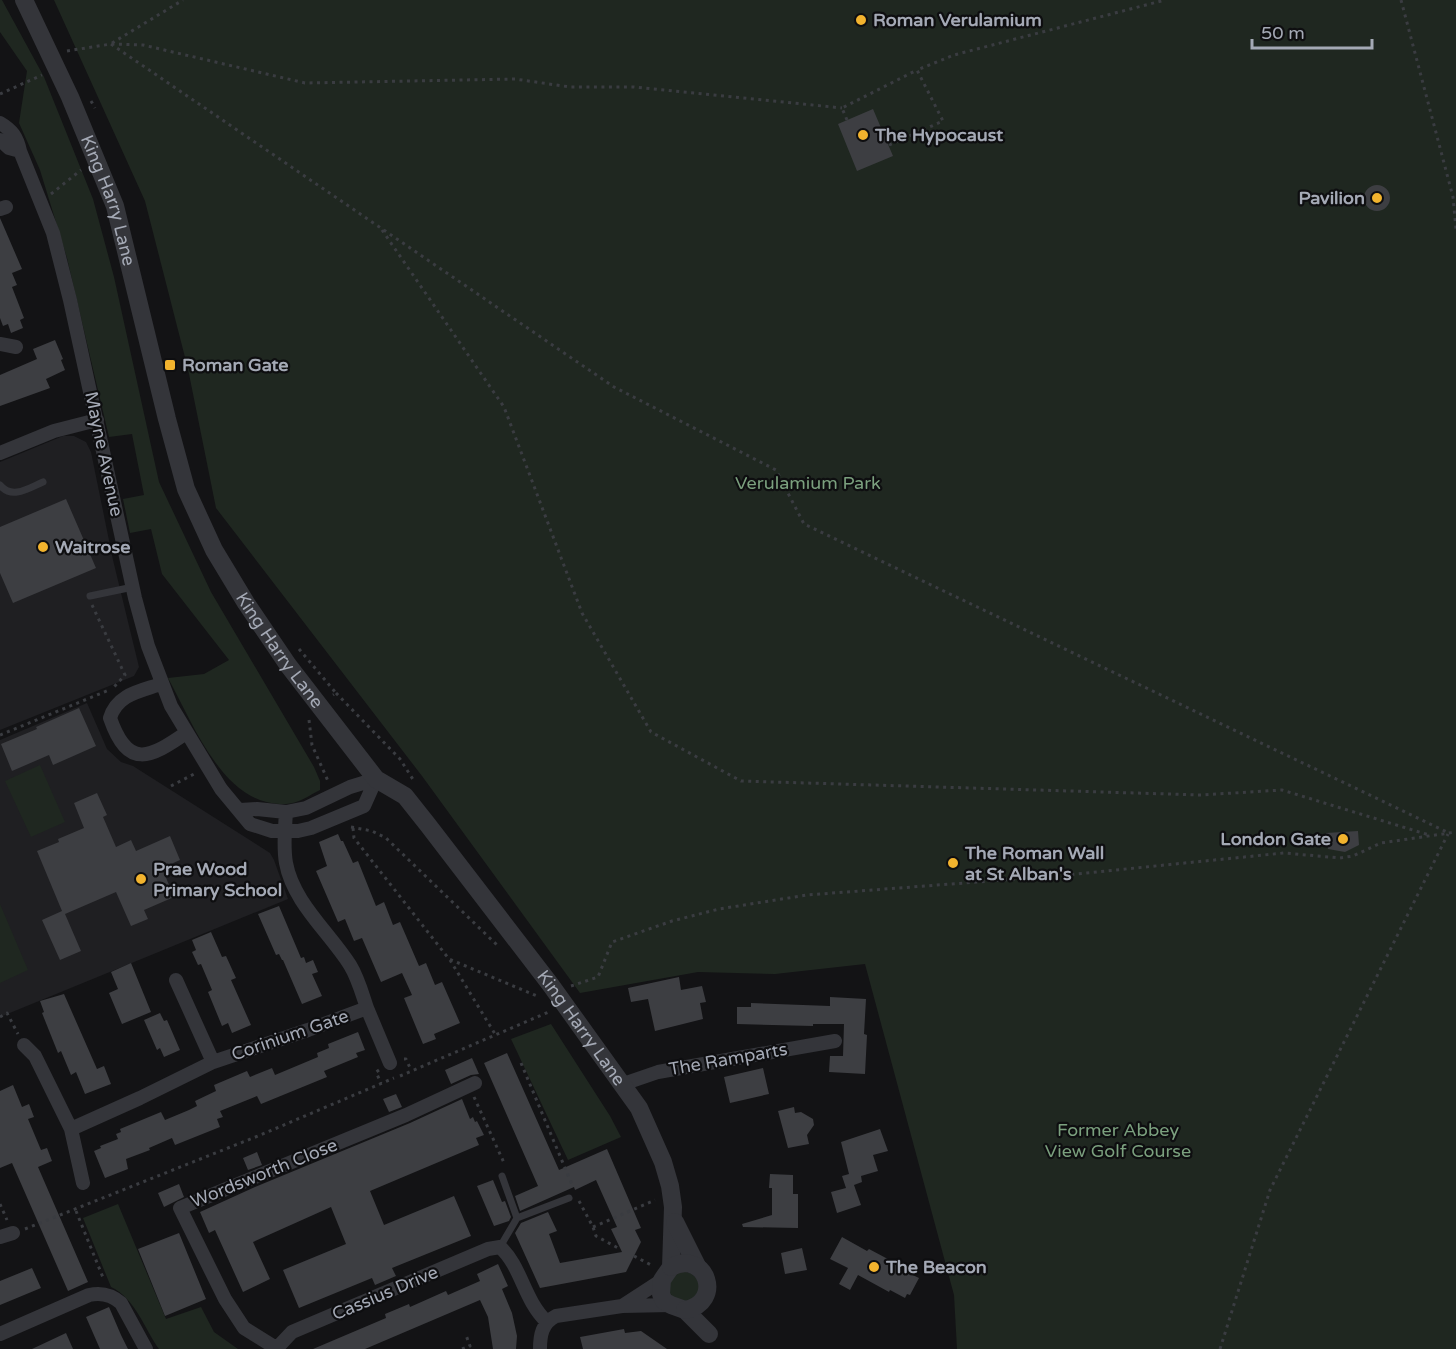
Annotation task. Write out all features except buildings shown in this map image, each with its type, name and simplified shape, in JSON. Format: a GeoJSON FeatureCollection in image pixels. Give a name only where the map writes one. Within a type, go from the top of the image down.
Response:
{"type":"FeatureCollection","features":[{"type":"Feature","properties":{"kind":"street","name":"King Harry Lane"},"geometry":{"type":"LineString","coordinates":[[24,0],[70,97],[115,206],[167,419],[191,500],[214,550],[288,665],[376,779],[405,796],[548,998],[623,1084],[652,1134],[670,1186],[674,1220],[697,1266]]}},
{"type":"Feature","properties":{"kind":"street","name":"Mayne Avenue"},"geometry":{"type":"LineString","coordinates":[[0,123],[16,137],[53,233],[147,646],[161,684],[186,733],[221,789],[250,824],[272,831],[285,832],[311,828],[364,806],[376,779]]}},
{"type":"Feature","properties":{"kind":"street"},"geometry":{"type":"LineString","coordinates":[[0,140],[9,148],[20,151]]}},
{"type":"Feature","properties":{"kind":"street"},"geometry":{"type":"LineString","coordinates":[[0,344],[16,347]]}},
{"type":"Feature","properties":{"kind":"street"},"geometry":{"type":"LineString","coordinates":[[0,453],[54,431],[96,420]]}},
{"type":"Feature","properties":{"kind":"street"},"geometry":{"type":"LineString","coordinates":[[161,684],[123,697],[117,703],[111,718],[115,733],[128,750],[135,754],[149,755],[165,748],[186,733]]}},
{"type":"Feature","properties":{"kind":"street"},"geometry":{"type":"LineString","coordinates":[[240,810],[286,812],[306,808],[350,787],[376,779]]}},
{"type":"Feature","properties":{"kind":"street","name":"Corinium Gate"},"geometry":{"type":"LineString","coordinates":[[286,812],[286,864],[300,896],[350,964],[390,1063]]}},
{"type":"Feature","properties":{"kind":"street","name":"Corinium Gate"},"geometry":{"type":"LineString","coordinates":[[176,980],[213,1062]]}},
{"type":"Feature","properties":{"kind":"street","name":"Corinium Gate"},"geometry":{"type":"LineString","coordinates":[[71,1129],[213,1062],[367,1008]]}},
{"type":"Feature","properties":{"kind":"street","name":"The Ramparts"},"geometry":{"type":"LineString","coordinates":[[623,1084],[658,1072],[835,1041]]}},
{"type":"Feature","properties":{"kind":"street"},"geometry":{"type":"LineString","coordinates":[[24,1045],[35,1056],[71,1129],[83,1183]]}},
{"type":"Feature","properties":{"kind":"street","name":"Wordsworth Close"},"geometry":{"type":"LineString","coordinates":[[276,1348],[244,1328],[225,1299],[180,1208],[406,1115],[472,1085]]}},
{"type":"Feature","properties":{"kind":"street","name":"King Harry Lane"},"geometry":{"type":"LineString","coordinates":[[674,1220],[658,1268],[661,1294],[664,1300],[678,1308],[711,1341]]}},
{"type":"Feature","properties":{"kind":"street"},"geometry":{"type":"LineString","coordinates":[[500,1246],[508,1254],[527,1296],[537,1312],[547,1322]]}},
{"type":"Feature","properties":{"kind":"street","name":"Cassius Drive"},"geometry":{"type":"LineString","coordinates":[[276,1348],[292,1332],[488,1249],[500,1246]]}},
{"type":"Feature","properties":{"kind":"street"},"geometry":{"type":"LineString","coordinates":[[540,1349],[542,1331],[547,1322],[556,1316],[622,1306],[693,1308],[705,1298],[707,1281],[704,1273],[697,1266],[684,1263],[658,1268],[622,1306]]}},
{"type":"Feature","properties":{"kind":"street"},"geometry":{"type":"LineString","coordinates":[[0,1334],[97,1293],[116,1298],[126,1309],[146,1349]]}},
{"type":"Feature","properties":{"kind":"street","name":"King Harry Lane"},"geometry":{"type":"LineString","coordinates":[[705,1298],[711,1341]]}},
{"type":"Feature","properties":{"kind":"lane"},"geometry":{"type":"LineString","coordinates":[[0,485],[7,491],[17,493],[43,482]]}},
{"type":"Feature","properties":{"kind":"lane"},"geometry":{"type":"LineString","coordinates":[[90,596],[133,587]]}},
{"type":"Feature","properties":{"kind":"lane"},"geometry":{"type":"LineString","coordinates":[[502,1176],[517,1218]]}},
{"type":"Feature","properties":{"kind":"lane"},"geometry":{"type":"LineString","coordinates":[[500,1246],[517,1218],[569,1198]]}},
{"type":"Feature","properties":{"kind":"path"},"geometry":{"type":"LineString","coordinates":[[111,44],[183,0]]}},
{"type":"Feature","properties":{"kind":"path"},"geometry":{"type":"LineString","coordinates":[[65,51],[111,44],[143,45],[305,83],[515,79],[570,87],[634,87],[842,108],[917,70],[954,55],[1165,0]]}},
{"type":"Feature","properties":{"kind":"path"},"geometry":{"type":"LineString","coordinates":[[1401,0],[1454,197],[1456,229]]}},
{"type":"Feature","properties":{"kind":"path"},"geometry":{"type":"LineString","coordinates":[[111,44],[614,387],[776,470],[804,524],[1449,833]]}},
{"type":"Feature","properties":{"kind":"path"},"geometry":{"type":"LineString","coordinates":[[889,145],[943,121],[917,70]]}},
{"type":"Feature","properties":{"kind":"path"},"geometry":{"type":"LineString","coordinates":[[0,94],[47,72]]}},
{"type":"Feature","properties":{"kind":"path"},"geometry":{"type":"LineString","coordinates":[[842,108],[847,120]]}},
{"type":"Feature","properties":{"kind":"path"},"geometry":{"type":"LineString","coordinates":[[380,228],[504,407],[582,613],[651,732],[741,781],[1201,795],[1282,790],[1431,835]]}},
{"type":"Feature","properties":{"kind":"path"},"geometry":{"type":"LineString","coordinates":[[0,735],[112,689],[125,675],[90,596]]}},
{"type":"Feature","properties":{"kind":"path"},"geometry":{"type":"LineString","coordinates":[[336,693],[400,759],[415,782]]}},
{"type":"Feature","properties":{"kind":"path"},"geometry":{"type":"LineString","coordinates":[[312,745],[321,762],[333,796]]}},
{"type":"Feature","properties":{"kind":"path"},"geometry":{"type":"LineString","coordinates":[[171,786],[196,773],[201,781]]}},
{"type":"Feature","properties":{"kind":"path"},"geometry":{"type":"LineString","coordinates":[[342,816],[353,828],[372,831],[386,838],[481,928],[504,953]]}},
{"type":"Feature","properties":{"kind":"path"},"geometry":{"type":"LineString","coordinates":[[353,828],[354,838],[449,959],[495,1034]]}},
{"type":"Feature","properties":{"kind":"path"},"geometry":{"type":"LineString","coordinates":[[7,1235],[76,1210],[258,1136],[495,1034],[548,998],[598,977],[612,942],[672,921],[749,903],[807,895],[1056,876],[1284,853],[1341,858],[1353,856],[1381,843],[1456,832]]}},
{"type":"Feature","properties":{"kind":"path"},"geometry":{"type":"LineString","coordinates":[[1220,1349],[1270,1190],[1449,833]]}},
{"type":"Feature","properties":{"kind":"path"},"geometry":{"type":"LineString","coordinates":[[449,959],[548,998]]}},
{"type":"Feature","properties":{"kind":"path"},"geometry":{"type":"LineString","coordinates":[[0,1017],[7,1013],[24,1045]]}},
{"type":"Feature","properties":{"kind":"path"},"geometry":{"type":"LineString","coordinates":[[521,1063],[596,1236],[618,1248]]}},
{"type":"Feature","properties":{"kind":"path"},"geometry":{"type":"LineString","coordinates":[[472,1085],[505,1166],[502,1176]]}},
{"type":"Feature","properties":{"kind":"path"},"geometry":{"type":"LineString","coordinates":[[593,1227],[660,1198]]}},
{"type":"Feature","properties":{"kind":"path"},"geometry":{"type":"LineString","coordinates":[[76,1210],[110,1296]]}},
{"type":"Feature","properties":{"kind":"path"},"geometry":{"type":"LineString","coordinates":[[634,1256],[658,1268]]}},
{"type":"Feature","properties":{"kind":"path"},"geometry":{"type":"LineString","coordinates":[[462,1349],[470,1346],[466,1335]]}},
{"type":"Feature","properties":{"kind":"shaded area"},"geometry":{"type":"Polygon","coordinates":[[[63,436],[74,436],[86,442],[91,452],[113,560],[139,667],[134,676],[0,730],[0,462],[63,436]]]}},
{"type":"Feature","properties":{"kind":"shaded area","name":"Prae Wood Primary School"},"geometry":{"type":"Polygon","coordinates":[[[87,703],[107,749],[121,762],[133,766],[270,853],[288,899],[0,1017],[0,740],[87,703]]]}},
{"type":"Feature","properties":{"kind":"green space"},"geometry":{"type":"Polygon","coordinates":[[[0,0],[44,77],[93,199],[114,277],[159,482],[211,592],[320,781],[320,790],[299,801],[290,804],[264,802],[245,792],[228,778],[200,739],[168,678],[204,674],[229,660],[162,574],[151,529],[130,533],[123,499],[144,495],[132,434],[109,437],[67,258],[40,170],[19,123],[27,71],[0,32],[0,0]]]}},
{"type":"Feature","properties":{"kind":"green space","name":"Verulamium Park"},"geometry":{"type":"Polygon","coordinates":[[[54,0],[1456,0],[1456,1349],[957,1349],[954,1295],[865,964],[775,974],[698,972],[580,993],[422,776],[216,508],[188,369],[145,201],[54,0]]]}},
{"type":"Feature","properties":{"kind":"green space"},"geometry":{"type":"Polygon","coordinates":[[[40,765],[65,822],[31,837],[5,781],[40,765]]]}},
{"type":"Feature","properties":{"kind":"green space"},"geometry":{"type":"Polygon","coordinates":[[[0,904],[28,970],[0,983],[0,904]]]}},
{"type":"Feature","properties":{"kind":"green space"},"geometry":{"type":"Polygon","coordinates":[[[551,1024],[621,1137],[568,1160],[511,1039],[551,1024]]]}},
{"type":"Feature","properties":{"kind":"green space"},"geometry":{"type":"Polygon","coordinates":[[[118,1204],[166,1319],[201,1307],[214,1332],[238,1349],[159,1349],[127,1298],[111,1287],[83,1218],[118,1204]]]}},
{"type":"Feature","properties":{"kind":"green space"},"geometry":{"type":"Polygon","coordinates":[[[684,1272],[695,1276],[699,1287],[695,1298],[684,1302],[673,1298],[669,1287],[673,1276],[684,1272]]]}},
{"type":"Feature","properties":{"kind":"place","name":"Roman Verulamium"},"geometry":{"type":"Point","coordinates":[861,20]}},
{"type":"Feature","properties":{"kind":"place","name":"The Hypocaust"},"geometry":{"type":"Point","coordinates":[863,135]}},
{"type":"Feature","properties":{"kind":"place","name":"Pavilion"},"geometry":{"type":"Point","coordinates":[1377,198]}},
{"type":"Feature","properties":{"kind":"place","name":"Roman Gate"},"geometry":{"type":"Point","coordinates":[170,365]}},
{"type":"Feature","properties":{"kind":"place","name":"Waitrose"},"geometry":{"type":"Point","coordinates":[43,547]}},
{"type":"Feature","properties":{"kind":"place","name":"London Gate"},"geometry":{"type":"Point","coordinates":[1343,839]}},
{"type":"Feature","properties":{"kind":"place","name":"The Roman Wall at St Alban's"},"geometry":{"type":"Point","coordinates":[953,863]}},
{"type":"Feature","properties":{"kind":"place","name":"Prae Wood Primary School"},"geometry":{"type":"Point","coordinates":[141,879]}},
{"type":"Feature","properties":{"kind":"place","name":"The Beacon"},"geometry":{"type":"Point","coordinates":[874,1267]}},
{"type":"Feature","properties":{"kind":"park label","name":"Former Abbey View Golf Course"},"geometry":{"type":"Point","coordinates":[1118,1140]}}]}
